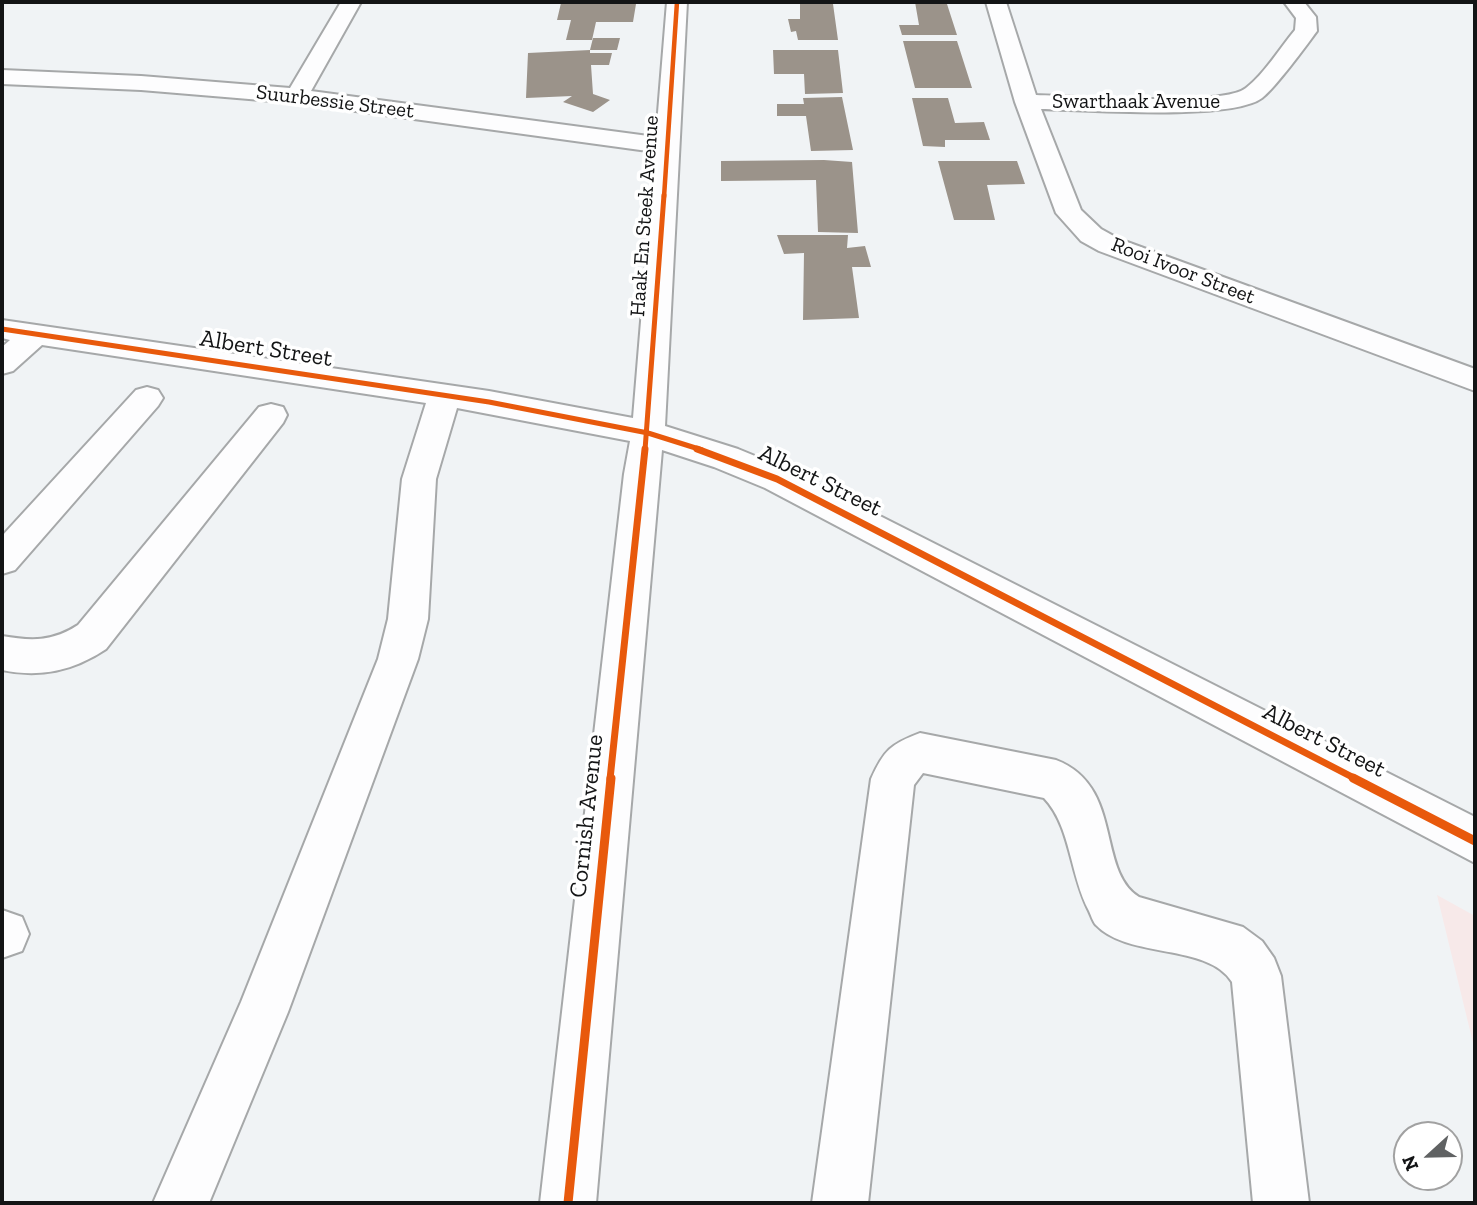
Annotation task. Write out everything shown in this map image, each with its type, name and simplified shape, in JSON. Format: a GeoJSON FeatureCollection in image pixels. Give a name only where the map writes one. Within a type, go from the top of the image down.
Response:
{"type":"FeatureCollection","features":[{"type":"Feature","properties":{"kind":"street"},"geometry":{"type":"LineString","coordinates":[[297,96],[351,2]]}},
{"type":"Feature","properties":{"kind":"street","name":"Haak En Steek Avenue"},"geometry":{"type":"LineString","coordinates":[[648,433],[677,2]]}},
{"type":"Feature","properties":{"kind":"street","name":"Rooi Ivoor Street"},"geometry":{"type":"LineString","coordinates":[[996,2],[1027,102],[1069,213],[1091,235],[1109,245],[1475,380]]}},
{"type":"Feature","properties":{"kind":"street","name":"Swarthaak Avenue"},"geometry":{"type":"LineString","coordinates":[[1027,102],[1204,105],[1239,101],[1254,93],[1306,31],[1306,17],[1294,2]]}},
{"type":"Feature","properties":{"kind":"street","name":"Suurbessie Street"},"geometry":{"type":"LineString","coordinates":[[2,76],[152,83],[297,96],[667,146]]}},
{"type":"Feature","properties":{"kind":"street","name":"Albert Street"},"geometry":{"type":"LineString","coordinates":[[2,329],[445,395],[648,433],[726,458],[777,479],[1475,841]]}},
{"type":"Feature","properties":{"kind":"street"},"geometry":{"type":"LineString","coordinates":[[2,364],[35,334]]}},
{"type":"Feature","properties":{"kind":"street"},"geometry":{"type":"LineString","coordinates":[[181,1203],[263,1012],[360,752],[398,659],[408,619],[419,479],[445,395]]}},
{"type":"Feature","properties":{"kind":"street"},"geometry":{"type":"LineString","coordinates":[[2,560],[147,398]]}},
{"type":"Feature","properties":{"kind":"street"},"geometry":{"type":"LineString","coordinates":[[2,653],[35,659],[49,658],[75,650],[92,637],[271,415]]}},
{"type":"Feature","properties":{"kind":"street","name":"Cornish Avenue"},"geometry":{"type":"LineString","coordinates":[[568,1203],[641,474],[648,433]]}},
{"type":"Feature","properties":{"kind":"street"},"geometry":{"type":"LineString","coordinates":[[840,1203],[893,779],[909,757],[920,753],[1056,780],[1075,799],[1101,886],[1113,908],[1129,918],[1226,944],[1245,958],[1256,976],[1281,1203]]}},
{"type":"Feature","properties":{"kind":"shaded area"},"geometry":{"type":"Polygon","coordinates":[[[1437,895],[1475,916],[1475,1051],[1437,895]]]}},
{"type":"Feature","properties":{"kind":"building"},"geometry":{"type":"Polygon","coordinates":[[[915,2],[967,2],[968,4],[947,4],[957,35],[902,35],[899,25],[919,25],[915,2]]]}},
{"type":"Feature","properties":{"kind":"building"},"geometry":{"type":"Polygon","coordinates":[[[561,3],[636,4],[633,22],[596,22],[592,40],[566,40],[571,20],[557,20],[561,3]]]}},
{"type":"Feature","properties":{"kind":"building"},"geometry":{"type":"Polygon","coordinates":[[[800,4],[833,4],[838,40],[798,40],[796,31],[791,32],[788,19],[800,19],[800,4]]]}},
{"type":"Feature","properties":{"kind":"building"},"geometry":{"type":"Polygon","coordinates":[[[593,38],[620,38],[617,50],[590,50],[593,38]]]}},
{"type":"Feature","properties":{"kind":"building"},"geometry":{"type":"Polygon","coordinates":[[[903,41],[957,41],[972,88],[915,88],[903,41]]]}},
{"type":"Feature","properties":{"kind":"building"},"geometry":{"type":"Polygon","coordinates":[[[590,50],[590,53],[612,53],[609,65],[591,65],[593,94],[610,100],[593,112],[563,102],[572,96],[526,98],[528,53],[590,50]]]}},
{"type":"Feature","properties":{"kind":"building"},"geometry":{"type":"Polygon","coordinates":[[[773,50],[838,50],[843,93],[805,94],[804,74],[774,74],[773,50]]]}},
{"type":"Feature","properties":{"kind":"building"},"geometry":{"type":"Polygon","coordinates":[[[842,97],[853,150],[811,151],[806,116],[777,116],[777,104],[804,104],[803,98],[842,97]]]}},
{"type":"Feature","properties":{"kind":"building"},"geometry":{"type":"Polygon","coordinates":[[[912,98],[948,98],[955,123],[984,122],[990,140],[945,140],[945,147],[923,146],[912,98]]]}},
{"type":"Feature","properties":{"kind":"building"},"geometry":{"type":"Polygon","coordinates":[[[721,161],[852,162],[858,233],[818,232],[816,180],[721,181],[721,161]]]}},
{"type":"Feature","properties":{"kind":"building"},"geometry":{"type":"Polygon","coordinates":[[[938,161],[1017,161],[1025,184],[987,185],[995,220],[954,220],[938,161]]]}},
{"type":"Feature","properties":{"kind":"building"},"geometry":{"type":"Polygon","coordinates":[[[777,235],[848,235],[847,248],[865,246],[871,267],[852,267],[859,318],[803,320],[804,253],[784,254],[777,235]]]}},
{"type":"Feature","properties":{"kind":"cycle path"},"geometry":{"type":"LineString","coordinates":[[568,1203],[641,474],[648,433],[677,2]]}},
{"type":"Feature","properties":{"kind":"cycle path"},"geometry":{"type":"LineString","coordinates":[[2,329],[489,402],[648,433],[726,458],[777,479],[1475,841]]}}]}
